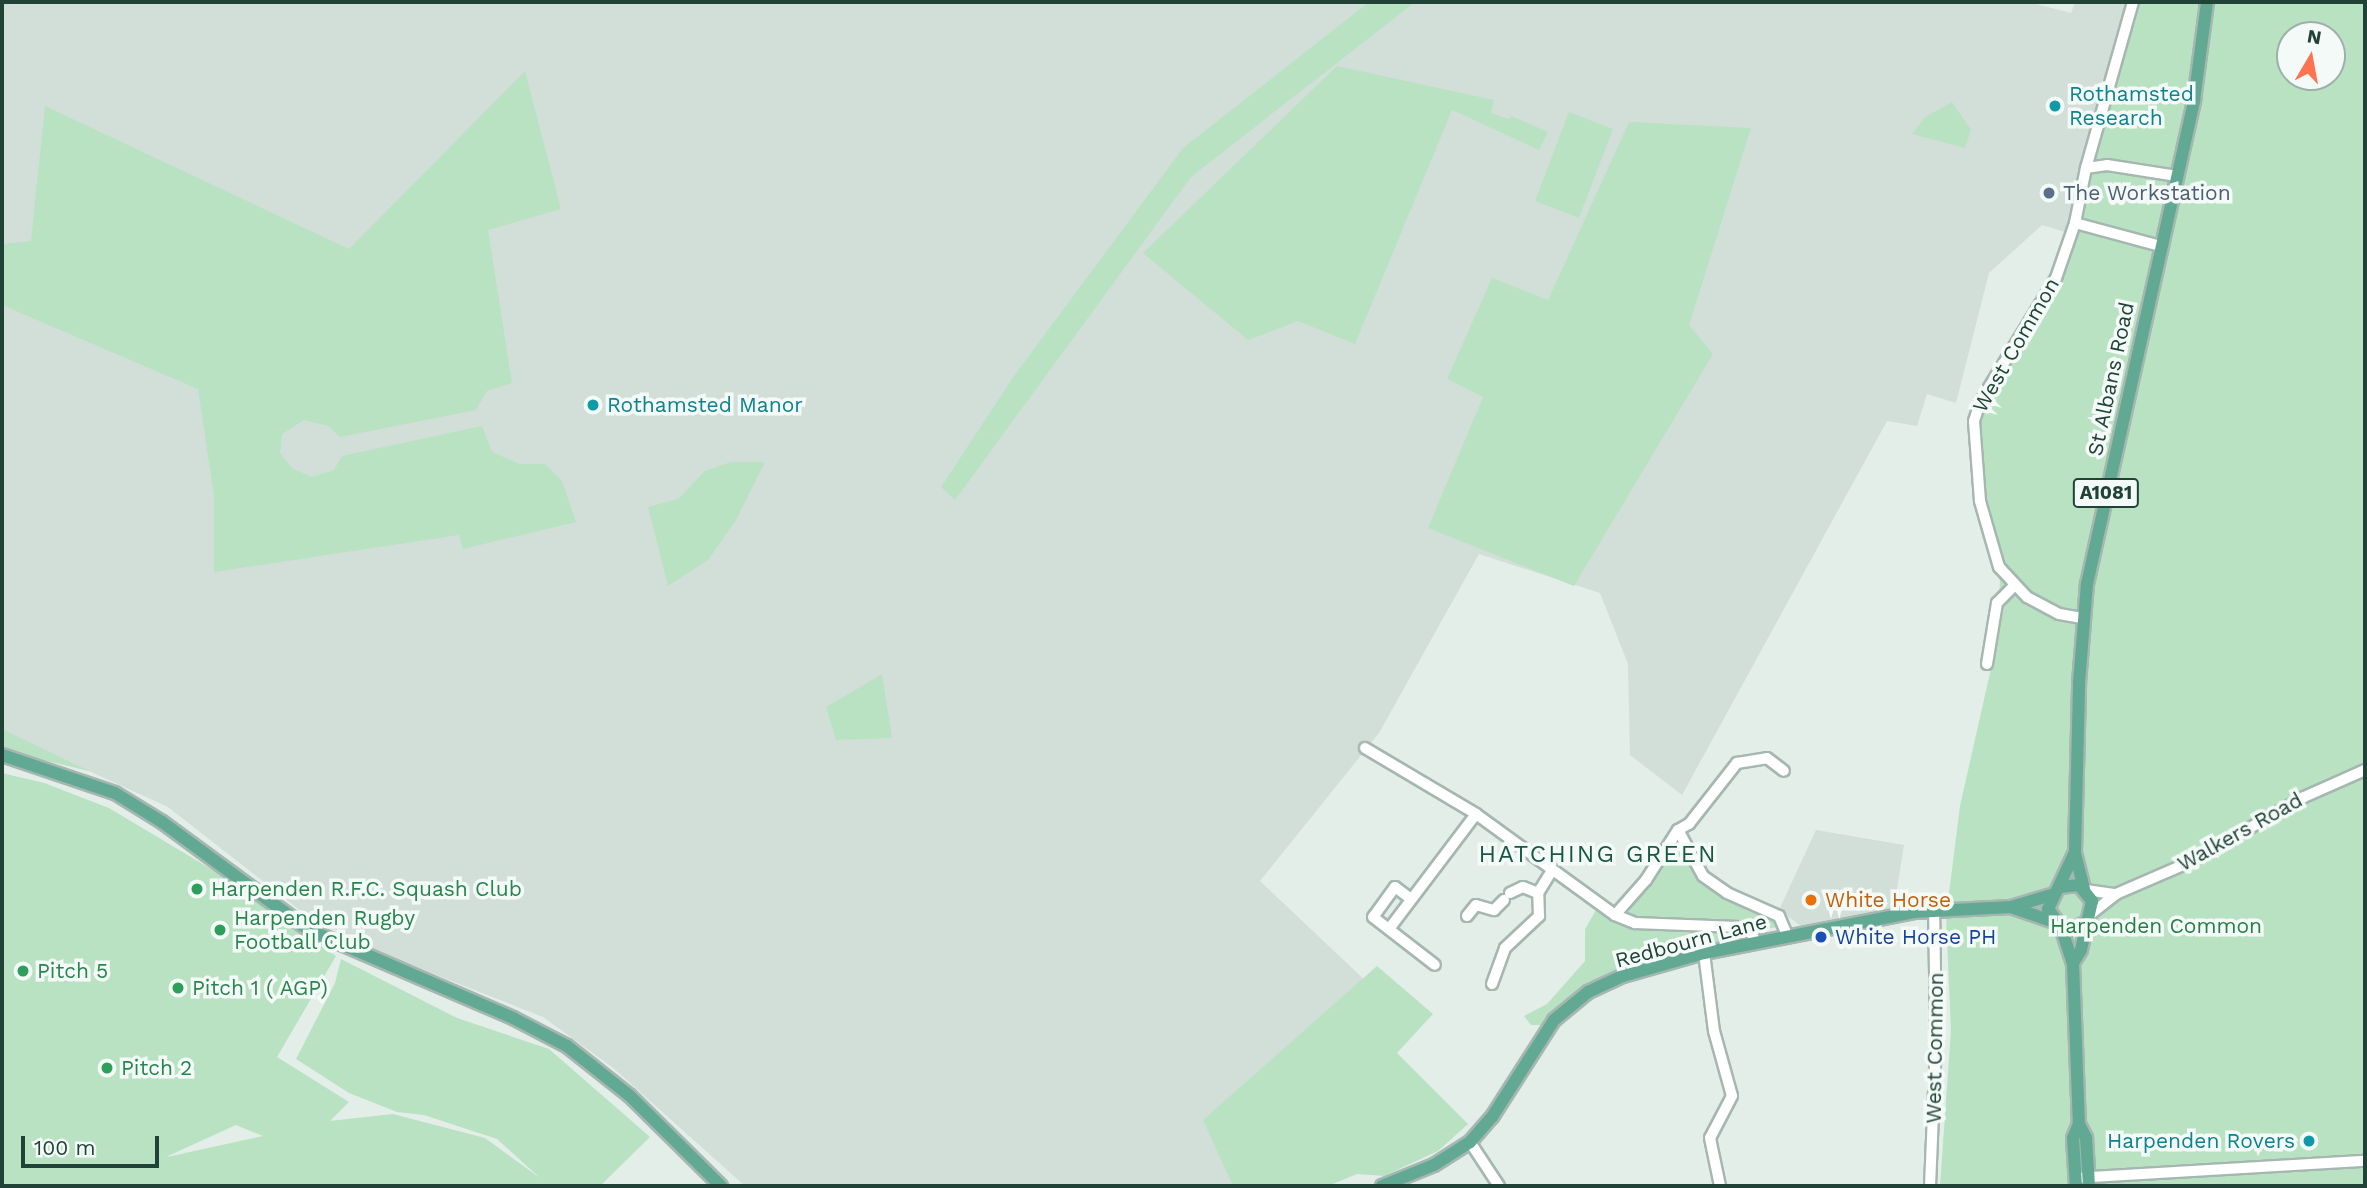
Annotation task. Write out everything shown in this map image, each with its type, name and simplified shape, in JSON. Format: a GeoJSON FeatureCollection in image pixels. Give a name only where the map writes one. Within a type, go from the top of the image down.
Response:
{"type":"FeatureCollection","features":[{"type":"Feature","properties":{"kind":"main road","name":"St Albans Road"},"geometry":{"type":"LineString","coordinates":[[2073,962],[2089,918],[2085,889],[2075,852],[2082,618],[2197,82],[2207,2]]}},
{"type":"Feature","properties":{"kind":"main road"},"geometry":{"type":"LineString","coordinates":[[2,755],[115,793],[162,822],[309,930],[513,1018],[567,1046],[630,1096],[721,1186]]}},
{"type":"Feature","properties":{"kind":"main road","name":"St Albans Road"},"geometry":{"type":"LineString","coordinates":[[2075,852],[2048,909],[2058,924],[2073,962],[2079,1124],[2073,1138],[2082,1182]]}},
{"type":"Feature","properties":{"kind":"main road"},"geometry":{"type":"LineString","coordinates":[[2055,891],[2072,884],[2085,889]]}},
{"type":"Feature","properties":{"kind":"main road","name":"Redbourn Lane"},"geometry":{"type":"LineString","coordinates":[[1382,1186],[1434,1165],[1469,1142],[1492,1117],[1543,1033],[1566,1008],[1623,976],[1704,953],[1787,935],[1934,910],[2011,907],[2055,891]]}},
{"type":"Feature","properties":{"kind":"main road","name":"Redbourn Lane"},"geometry":{"type":"LineString","coordinates":[[2011,907],[2058,924]]}},
{"type":"Feature","properties":{"kind":"main road"},"geometry":{"type":"LineString","coordinates":[[2058,924],[2075,929],[2089,918]]}},
{"type":"Feature","properties":{"kind":"street","name":"West Common"},"geometry":{"type":"LineString","coordinates":[[2082,618],[2059,614],[2027,597],[1994,558],[1984,519],[1974,421],[1980,402],[2056,278],[2075,223],[2085,168],[2133,2]]}},
{"type":"Feature","properties":{"kind":"street"},"geometry":{"type":"LineString","coordinates":[[2085,168],[2107,165],[2177,176]]}},
{"type":"Feature","properties":{"kind":"street"},"geometry":{"type":"LineString","coordinates":[[2075,223],[2160,246]]}},
{"type":"Feature","properties":{"kind":"street"},"geometry":{"type":"LineString","coordinates":[[1987,664],[1997,603],[2015,585]]}},
{"type":"Feature","properties":{"kind":"street"},"geometry":{"type":"LineString","coordinates":[[1365,748],[1476,814],[1552,872],[1615,915],[1635,923],[1738,927],[1750,931],[1756,942]]}},
{"type":"Feature","properties":{"kind":"street"},"geometry":{"type":"LineString","coordinates":[[1615,915],[1646,880],[1678,830],[1689,824],[1737,762],[1767,758],[1784,771]]}},
{"type":"Feature","properties":{"kind":"street","name":"Walkers Road"},"geometry":{"type":"LineString","coordinates":[[2089,918],[2116,894],[2190,862],[2304,797],[2365,770]]}},
{"type":"Feature","properties":{"kind":"street"},"geometry":{"type":"LineString","coordinates":[[1389,929],[1476,814]]}},
{"type":"Feature","properties":{"kind":"street"},"geometry":{"type":"LineString","coordinates":[[1678,830],[1703,876],[1727,893],[1779,916],[1787,935]]}},
{"type":"Feature","properties":{"kind":"street"},"geometry":{"type":"LineString","coordinates":[[1492,984],[1504,948],[1539,916],[1538,892],[1552,872]]}},
{"type":"Feature","properties":{"kind":"street"},"geometry":{"type":"LineString","coordinates":[[1412,899],[1395,887],[1373,917],[1435,965]]}},
{"type":"Feature","properties":{"kind":"street"},"geometry":{"type":"LineString","coordinates":[[1466,916],[1476,905],[1494,910],[1507,897],[1523,887],[1538,892]]}},
{"type":"Feature","properties":{"kind":"street"},"geometry":{"type":"LineString","coordinates":[[2085,889],[2116,894]]}},
{"type":"Feature","properties":{"kind":"street","name":"West Common"},"geometry":{"type":"LineString","coordinates":[[1930,1186],[1936,1045],[1934,910]]}},
{"type":"Feature","properties":{"kind":"street"},"geometry":{"type":"LineString","coordinates":[[1704,953],[1714,1031],[1732,1096],[1710,1138],[1720,1186]]}},
{"type":"Feature","properties":{"kind":"street"},"geometry":{"type":"LineString","coordinates":[[1469,1142],[1499,1186]]}},
{"type":"Feature","properties":{"kind":"street"},"geometry":{"type":"LineString","coordinates":[[2082,1182],[2365,1161]]}},
{"type":"Feature","properties":{"kind":"shaded area","name":"Rothamsted Research"},"geometry":{"type":"Polygon","coordinates":[[[2,2],[2028,2],[2071,13],[2075,2],[2126,3],[2068,233],[2042,225],[1989,273],[1956,403],[1927,394],[1917,426],[1887,421],[1682,795],[1630,755],[1628,664],[1600,593],[1479,554],[1379,733],[1260,881],[1406,1019],[1281,1186],[745,1186],[612,1067],[543,1017],[378,952],[306,915],[168,807],[89,771],[2,750],[2,2]]]}},
{"type":"Feature","properties":{"kind":"shaded area"},"geometry":{"type":"Polygon","coordinates":[[[1816,830],[1904,845],[1894,908],[1801,926],[1779,910],[1816,830]]]}},
{"type":"Feature","properties":{"kind":"green space"},"geometry":{"type":"Polygon","coordinates":[[[1369,2],[1415,2],[1191,177],[955,500],[941,487],[1014,376],[1183,148],[1369,2]]]}},
{"type":"Feature","properties":{"kind":"green space","name":"Harpenden Common"},"geometry":{"type":"Polygon","coordinates":[[[2137,2],[2365,2],[2365,1186],[1940,1186],[1951,1030],[1946,917],[1960,806],[1994,655],[2000,582],[1984,494],[1978,421],[2066,266],[2137,2]]]}},
{"type":"Feature","properties":{"kind":"green space"},"geometry":{"type":"Polygon","coordinates":[[[1337,66],[1494,100],[1491,113],[1509,119],[1511,116],[1548,132],[1539,150],[1452,110],[1355,344],[1298,321],[1248,340],[1143,253],[1337,66]]]}},
{"type":"Feature","properties":{"kind":"green space"},"geometry":{"type":"Polygon","coordinates":[[[525,71],[561,209],[488,230],[512,383],[487,391],[476,410],[340,437],[328,426],[304,420],[282,434],[280,453],[293,469],[312,477],[334,470],[342,456],[482,426],[492,452],[520,464],[545,464],[562,481],[576,522],[463,549],[459,535],[214,572],[214,496],[198,389],[2,305],[2,244],[31,241],[45,106],[349,249],[525,71]]]}},
{"type":"Feature","properties":{"kind":"green space"},"geometry":{"type":"Polygon","coordinates":[[[1952,102],[1971,130],[1965,148],[1912,134],[1925,117],[1952,102]]]}},
{"type":"Feature","properties":{"kind":"green space"},"geometry":{"type":"Polygon","coordinates":[[[1569,112],[1613,129],[1579,218],[1535,201],[1569,112]]]}},
{"type":"Feature","properties":{"kind":"green space"},"geometry":{"type":"Polygon","coordinates":[[[1629,122],[1751,128],[1689,325],[1713,354],[1574,586],[1428,528],[1483,397],[1447,379],[1492,278],[1548,300],[1629,122]]]}},
{"type":"Feature","properties":{"kind":"green space"},"geometry":{"type":"Polygon","coordinates":[[[731,462],[765,462],[736,520],[708,560],[668,586],[648,507],[678,499],[705,471],[731,462]]]}},
{"type":"Feature","properties":{"kind":"green space"},"geometry":{"type":"Polygon","coordinates":[[[882,674],[892,738],[836,740],[826,707],[882,674]]]}},
{"type":"Feature","properties":{"kind":"green space"},"geometry":{"type":"Polygon","coordinates":[[[2,729],[89,771],[2,750],[2,729]]]}},
{"type":"Feature","properties":{"kind":"green space"},"geometry":{"type":"Polygon","coordinates":[[[2,773],[44,783],[109,808],[216,872],[336,956],[277,1057],[349,1102],[330,1121],[393,1114],[485,1138],[540,1178],[497,1139],[424,1115],[397,1112],[349,1093],[296,1059],[335,983],[341,959],[457,1018],[549,1049],[650,1137],[600,1186],[2,1186],[2,773]],[[236,1125],[167,1157],[263,1136],[236,1125]]]}},
{"type":"Feature","properties":{"kind":"green space","name":"HATCHING GREEN"},"geometry":{"type":"Polygon","coordinates":[[[1679,839],[1699,879],[1778,920],[1780,927],[1763,929],[1623,915],[1679,839]]]}},
{"type":"Feature","properties":{"kind":"green space","name":"HATCHING GREEN"},"geometry":{"type":"Polygon","coordinates":[[[1596,910],[1632,926],[1742,931],[1743,935],[1601,978],[1556,1008],[1541,1025],[1531,1025],[1524,1016],[1547,1004],[1585,961],[1585,929],[1596,910]]]}},
{"type":"Feature","properties":{"kind":"green space"},"geometry":{"type":"Polygon","coordinates":[[[1377,966],[1433,1014],[1397,1053],[1468,1124],[1438,1151],[1384,1176],[1357,1174],[1328,1186],[1233,1186],[1203,1120],[1377,966]]]}},
{"type":"Feature","properties":{"kind":"place","name":"Rothamsted Research"},"geometry":{"type":"Point","coordinates":[2055,106]}},
{"type":"Feature","properties":{"kind":"place","name":"The Workstation"},"geometry":{"type":"Point","coordinates":[2049,193]}},
{"type":"Feature","properties":{"kind":"place","name":"Rothamsted Manor"},"geometry":{"type":"Point","coordinates":[593,405]}},
{"type":"Feature","properties":{"kind":"place","name":"Harpenden R.F.C. Squash Club"},"geometry":{"type":"Point","coordinates":[197,889]}},
{"type":"Feature","properties":{"kind":"place","name":"White Horse"},"geometry":{"type":"Point","coordinates":[1811,900]}},
{"type":"Feature","properties":{"kind":"place","name":"Harpenden Rugby Football Club"},"geometry":{"type":"Point","coordinates":[220,930]}},
{"type":"Feature","properties":{"kind":"place","name":"White Horse PH"},"geometry":{"type":"Point","coordinates":[1821,937]}},
{"type":"Feature","properties":{"kind":"place","name":"Pitch 5"},"geometry":{"type":"Point","coordinates":[23,971]}},
{"type":"Feature","properties":{"kind":"place","name":"Pitch 1 ( AGP)"},"geometry":{"type":"Point","coordinates":[178,988]}},
{"type":"Feature","properties":{"kind":"place","name":"Pitch 2"},"geometry":{"type":"Point","coordinates":[107,1068]}},
{"type":"Feature","properties":{"kind":"place","name":"Harpenden Rovers"},"geometry":{"type":"Point","coordinates":[2309,1141]}},
{"type":"Feature","properties":{"kind":"district","name":"HATCHING GREEN"},"geometry":{"type":"Point","coordinates":[1598,855]}}]}
